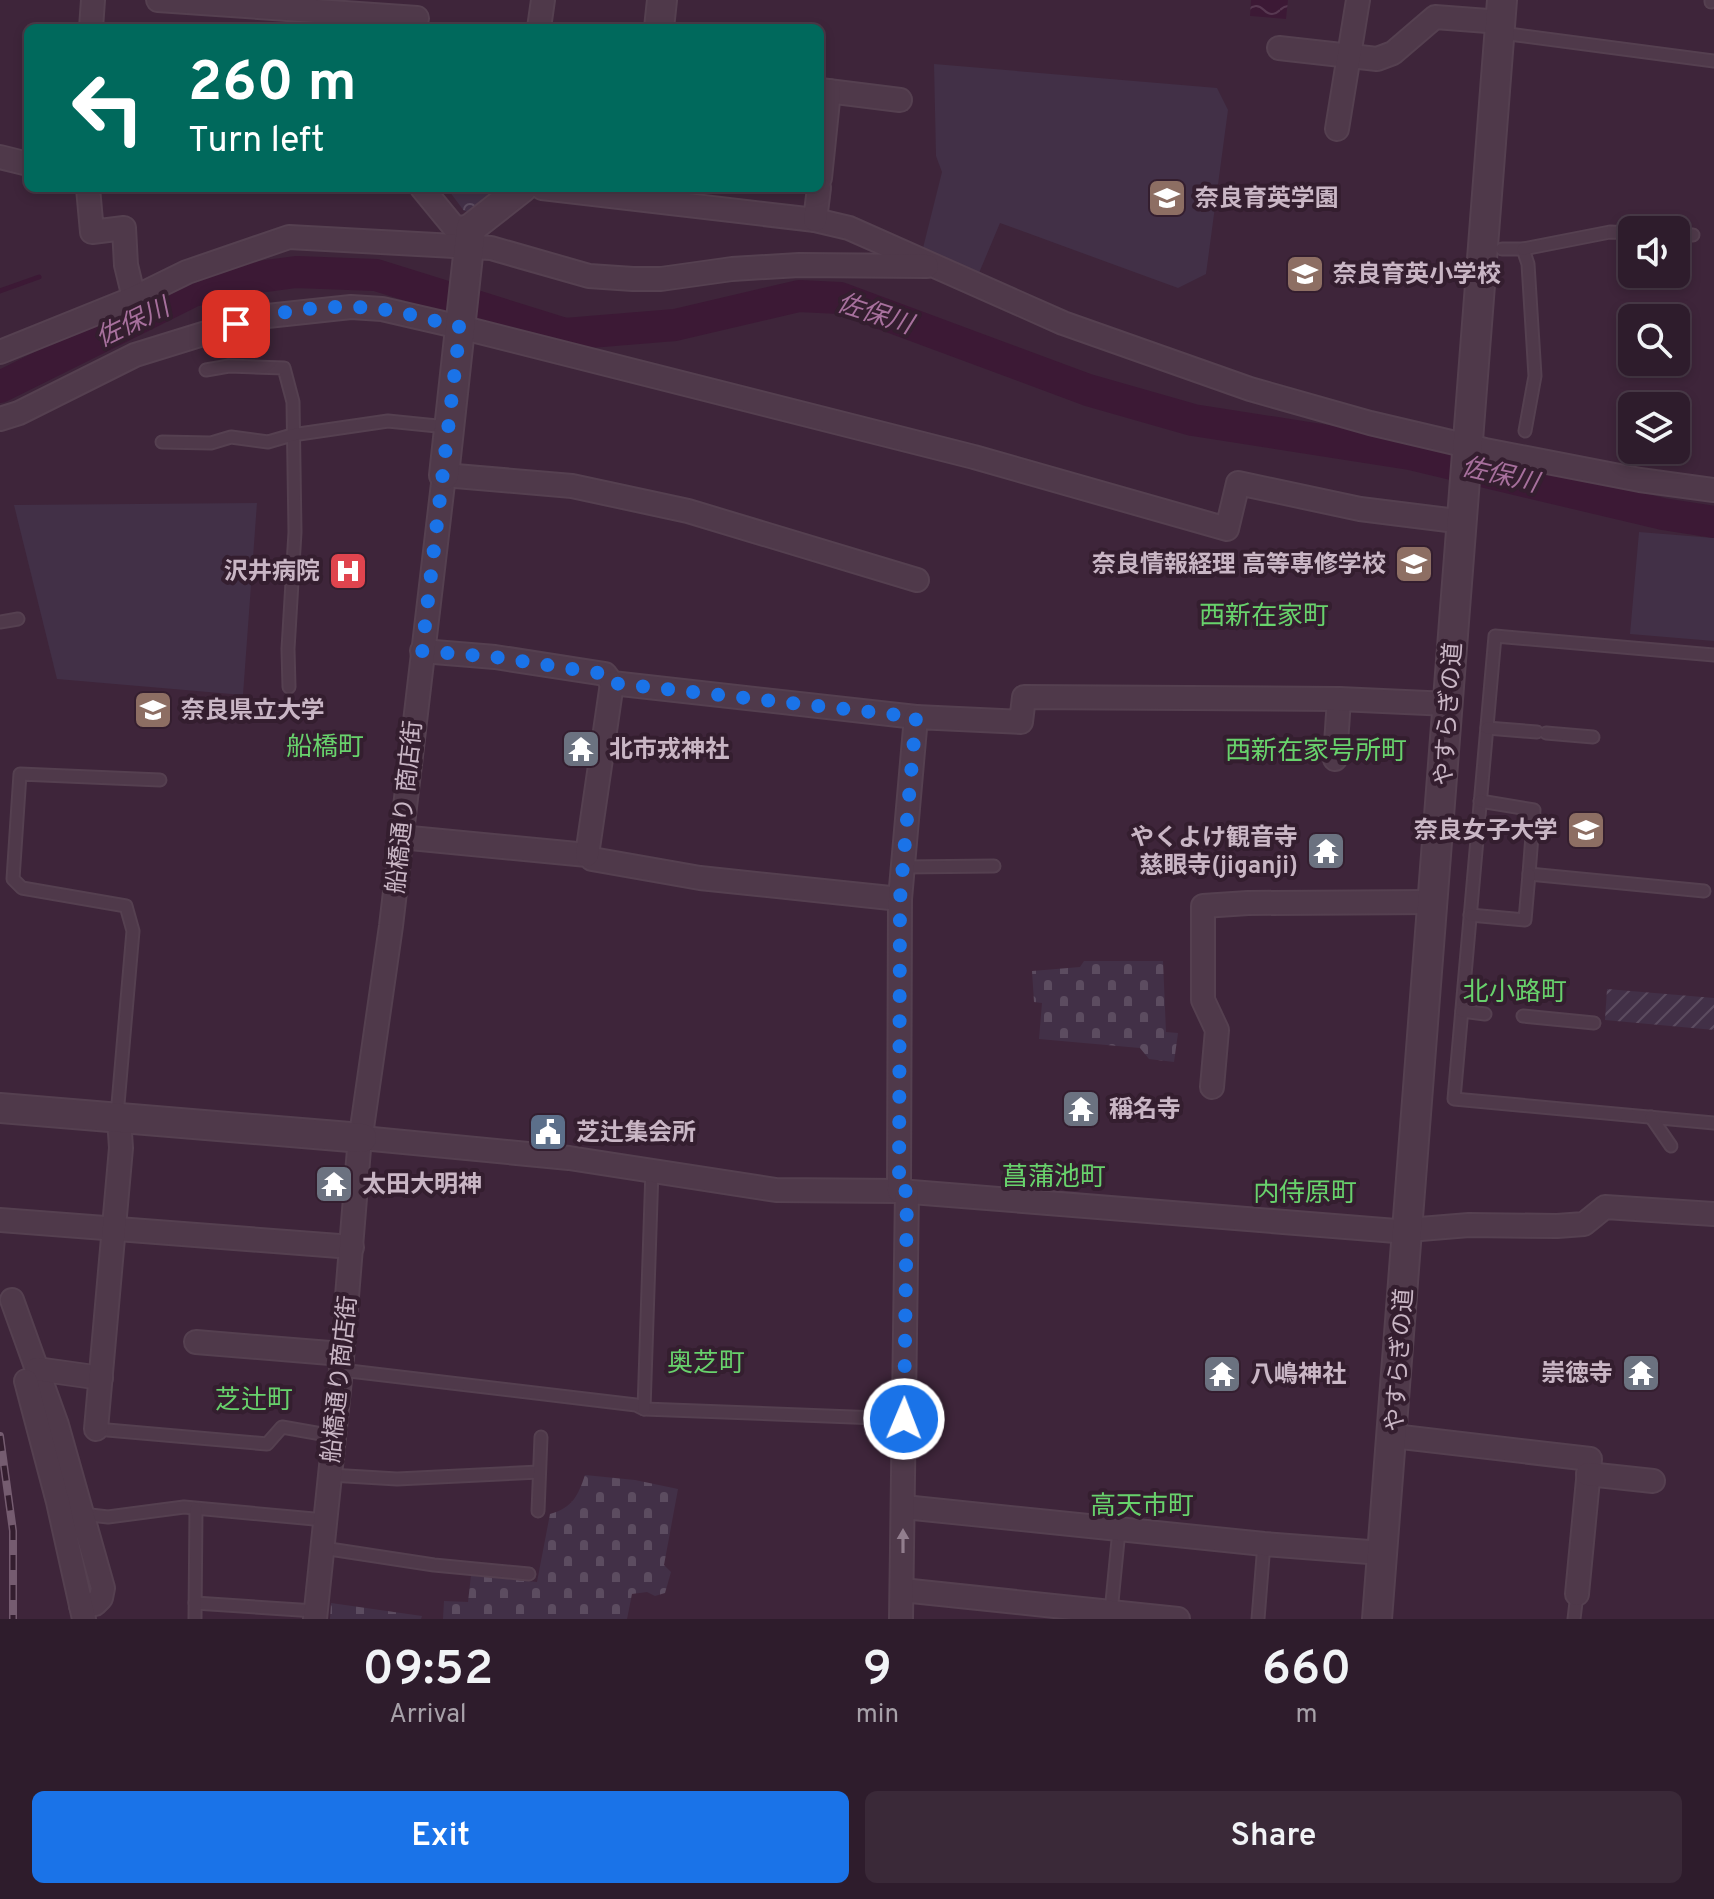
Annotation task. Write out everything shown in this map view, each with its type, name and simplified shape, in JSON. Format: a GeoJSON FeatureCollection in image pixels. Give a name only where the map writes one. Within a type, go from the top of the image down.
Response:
{"type":"FeatureCollection","features":[{"type":"Feature","properties":{"kind":"street"},"geometry":{"type":"LineString","coordinates":[[91,24],[93,0]]}},
{"type":"Feature","properties":{"kind":"street"},"geometry":{"type":"LineString","coordinates":[[158,0],[418,15]]}},
{"type":"Feature","properties":{"kind":"street"},"geometry":{"type":"LineString","coordinates":[[540,24],[543,0]]}},
{"type":"Feature","properties":{"kind":"street"},"geometry":{"type":"LineString","coordinates":[[659,24],[662,0]]}},
{"type":"Feature","properties":{"kind":"street"},"geometry":{"type":"LineString","coordinates":[[1337,129],[1358,0]]}},
{"type":"Feature","properties":{"kind":"street"},"geometry":{"type":"LineString","coordinates":[[1279,48],[1377,59],[1393,53],[1435,17],[1501,18]]}},
{"type":"Feature","properties":{"kind":"street","name":"やすらぎの道"},"geometry":{"type":"LineString","coordinates":[[1377,1619],[1501,18]]}},
{"type":"Feature","properties":{"kind":"street"},"geometry":{"type":"LineString","coordinates":[[825,91],[900,100]]}},
{"type":"Feature","properties":{"kind":"street"},"geometry":{"type":"LineString","coordinates":[[0,157],[24,163]]}},
{"type":"Feature","properties":{"kind":"street"},"geometry":{"type":"LineString","coordinates":[[88,192],[92,232],[124,228],[126,265],[134,298]]}},
{"type":"Feature","properties":{"kind":"street"},"geometry":{"type":"LineString","coordinates":[[425,192],[454,227],[470,237],[589,276],[661,279],[732,269],[799,265],[934,265]]}},
{"type":"Feature","properties":{"kind":"street"},"geometry":{"type":"LineString","coordinates":[[518,192],[470,237],[444,475],[572,486],[688,511],[917,580]]}},
{"type":"Feature","properties":{"kind":"street"},"geometry":{"type":"LineString","coordinates":[[576,192],[815,220],[849,228],[1063,323],[1250,389],[1469,450],[1714,490]]}},
{"type":"Feature","properties":{"kind":"street"},"geometry":{"type":"LineString","coordinates":[[815,220],[818,192]]}},
{"type":"Feature","properties":{"kind":"street"},"geometry":{"type":"LineString","coordinates":[[0,352],[134,298],[187,272],[289,237],[470,237]]}},
{"type":"Feature","properties":{"kind":"street"},"geometry":{"type":"LineString","coordinates":[[0,419],[19,413],[135,355],[258,317],[351,307],[382,309],[974,457],[1227,529],[1238,483],[1360,509],[1448,520]]}},
{"type":"Feature","properties":{"kind":"street","name":"船橋通り 商店街"},"geometry":{"type":"LineString","coordinates":[[362,1138],[444,475]]}},
{"type":"Feature","properties":{"kind":"street"},"geometry":{"type":"LineString","coordinates":[[422,651],[495,657],[605,674],[612,683],[916,717],[1021,722],[1024,697],[1339,699],[1449,704]]}},
{"type":"Feature","properties":{"kind":"street"},"geometry":{"type":"LineString","coordinates":[[587,855],[612,683]]}},
{"type":"Feature","properties":{"kind":"street"},"geometry":{"type":"LineString","coordinates":[[1335,759],[1339,699]]}},
{"type":"Feature","properties":{"kind":"street"},"geometry":{"type":"LineString","coordinates":[[901,1619],[904,1419],[900,899],[916,717]]}},
{"type":"Feature","properties":{"kind":"street"},"geometry":{"type":"LineString","coordinates":[[400,837],[587,855],[592,859],[700,878],[900,899]]}},
{"type":"Feature","properties":{"kind":"street"},"geometry":{"type":"LineString","coordinates":[[1212,1087],[1217,1030],[1203,1000],[1203,906],[1434,902]]}},
{"type":"Feature","properties":{"kind":"street"},"geometry":{"type":"LineString","coordinates":[[0,1108],[569,1158],[776,1190],[903,1191],[1396,1231],[1409,1228],[1584,1224],[1605,1207],[1714,1214]]}},
{"type":"Feature","properties":{"kind":"street"},"geometry":{"type":"LineString","coordinates":[[96,1429],[121,1148],[119,1118]]}},
{"type":"Feature","properties":{"kind":"street","name":"船橋通り商店街"},"geometry":{"type":"LineString","coordinates":[[315,1615],[362,1138]]}},
{"type":"Feature","properties":{"kind":"street"},"geometry":{"type":"LineString","coordinates":[[0,1220],[352,1247]]}},
{"type":"Feature","properties":{"kind":"street"},"geometry":{"type":"LineString","coordinates":[[6,1304],[37,1369],[57,1425],[103,1588],[101,1598],[82,1612],[33,1403],[6,1304]]}},
{"type":"Feature","properties":{"kind":"street"},"geometry":{"type":"LineString","coordinates":[[196,1342],[341,1362]]}},
{"type":"Feature","properties":{"kind":"street"},"geometry":{"type":"LineString","coordinates":[[37,1369],[101,1378]]}},
{"type":"Feature","properties":{"kind":"street"},"geometry":{"type":"LineString","coordinates":[[1393,1436],[1590,1459],[1577,1594]]}},
{"type":"Feature","properties":{"kind":"street"},"geometry":{"type":"LineString","coordinates":[[1588,1474],[1653,1481]]}},
{"type":"Feature","properties":{"kind":"street"},"geometry":{"type":"LineString","coordinates":[[904,1507],[1382,1553]]}},
{"type":"Feature","properties":{"kind":"street"},"geometry":{"type":"LineString","coordinates":[[902,1590],[1178,1619]]}},
{"type":"Feature","properties":{"kind":"lane"},"geometry":{"type":"LineString","coordinates":[[1501,18],[1714,61]]}},
{"type":"Feature","properties":{"kind":"lane"},"geometry":{"type":"LineString","coordinates":[[1502,249],[1523,249],[1618,232]]}},
{"type":"Feature","properties":{"kind":"lane"},"geometry":{"type":"LineString","coordinates":[[1523,249],[1528,264],[1535,376],[1525,431]]}},
{"type":"Feature","properties":{"kind":"lane"},"geometry":{"type":"LineString","coordinates":[[206,370],[229,366],[284,368],[293,402],[295,532],[288,649],[289,687]]}},
{"type":"Feature","properties":{"kind":"lane"},"geometry":{"type":"LineString","coordinates":[[162,442],[211,443],[231,437],[268,442],[292,435],[388,421],[447,427]]}},
{"type":"Feature","properties":{"kind":"lane"},"geometry":{"type":"LineString","coordinates":[[0,622],[18,619]]}},
{"type":"Feature","properties":{"kind":"lane"},"geometry":{"type":"LineString","coordinates":[[1714,655],[1495,636],[1454,1099],[1714,1123]]}},
{"type":"Feature","properties":{"kind":"lane"},"geometry":{"type":"LineString","coordinates":[[1487,728],[1593,737]]}},
{"type":"Feature","properties":{"kind":"lane"},"geometry":{"type":"LineString","coordinates":[[119,1118],[133,931],[130,919],[126,906],[22,888],[13,879],[20,774],[160,780]]}},
{"type":"Feature","properties":{"kind":"lane"},"geometry":{"type":"LineString","coordinates":[[1470,915],[1525,920],[1534,810],[1480,801]]}},
{"type":"Feature","properties":{"kind":"lane"},"geometry":{"type":"LineString","coordinates":[[904,867],[994,866]]}},
{"type":"Feature","properties":{"kind":"lane"},"geometry":{"type":"LineString","coordinates":[[1529,874],[1704,891]]}},
{"type":"Feature","properties":{"kind":"lane"},"geometry":{"type":"LineString","coordinates":[[1462,1011],[1485,1014]]}},
{"type":"Feature","properties":{"kind":"lane"},"geometry":{"type":"LineString","coordinates":[[1523,1016],[1594,1023]]}},
{"type":"Feature","properties":{"kind":"lane"},"geometry":{"type":"LineString","coordinates":[[1651,1117],[1671,1146]]}},
{"type":"Feature","properties":{"kind":"lane"},"geometry":{"type":"LineString","coordinates":[[644,1409],[652,1169]]}},
{"type":"Feature","properties":{"kind":"lane"},"geometry":{"type":"LineString","coordinates":[[341,1362],[636,1405],[644,1409],[904,1419]]}},
{"type":"Feature","properties":{"kind":"lane"},"geometry":{"type":"LineString","coordinates":[[96,1429],[267,1444],[282,1427],[333,1436]]}},
{"type":"Feature","properties":{"kind":"lane"},"geometry":{"type":"LineString","coordinates":[[538,1511],[541,1437]]}},
{"type":"Feature","properties":{"kind":"lane"},"geometry":{"type":"LineString","coordinates":[[330,1475],[397,1479],[539,1472]]}},
{"type":"Feature","properties":{"kind":"lane"},"geometry":{"type":"LineString","coordinates":[[82,1514],[108,1517],[184,1507],[325,1520]]}},
{"type":"Feature","properties":{"kind":"lane"},"geometry":{"type":"LineString","coordinates":[[195,1619],[196,1509]]}},
{"type":"Feature","properties":{"kind":"lane"},"geometry":{"type":"LineString","coordinates":[[1111,1612],[1119,1530]]}},
{"type":"Feature","properties":{"kind":"lane"},"geometry":{"type":"LineString","coordinates":[[1258,1619],[1264,1544]]}},
{"type":"Feature","properties":{"kind":"lane"},"geometry":{"type":"LineString","coordinates":[[323,1548],[434,1565],[529,1574]]}},
{"type":"Feature","properties":{"kind":"lane"},"geometry":{"type":"LineString","coordinates":[[1574,1619],[1577,1594]]}},
{"type":"Feature","properties":{"kind":"lane"},"geometry":{"type":"LineString","coordinates":[[195,1603],[315,1615]]}},
{"type":"Feature","properties":{"kind":"green space"},"geometry":{"type":"Polygon","coordinates":[[[934,64],[1217,88],[1228,110],[1206,274],[1178,288],[1000,223],[979,273],[923,248],[942,172],[936,156],[934,64]]]}},
{"type":"Feature","properties":{"kind":"green space"},"geometry":{"type":"Polygon","coordinates":[[[450,192],[506,192],[483,212],[464,211],[450,192]]]}},
{"type":"Feature","properties":{"kind":"green space"},"geometry":{"type":"Polygon","coordinates":[[[257,503],[243,695],[57,679],[14,505],[257,503]]]}},
{"type":"Feature","properties":{"kind":"green space"},"geometry":{"type":"Polygon","coordinates":[[[1639,532],[1714,538],[1714,641],[1630,634],[1639,532]]]}},
{"type":"Feature","properties":{"kind":"green space"},"geometry":{"type":"Polygon","coordinates":[[[1084,961],[1163,961],[1166,1032],[1178,1033],[1174,1062],[1149,1059],[1140,1048],[1039,1039],[1042,1003],[1034,1002],[1032,971],[1080,967],[1084,961]]]}},
{"type":"Feature","properties":{"kind":"green space"},"geometry":{"type":"Polygon","coordinates":[[[1607,989],[1714,998],[1714,1030],[1605,1020],[1607,989]]]}},
{"type":"Feature","properties":{"kind":"green space"},"geometry":{"type":"Polygon","coordinates":[[[585,1475],[635,1480],[678,1489],[664,1565],[671,1572],[665,1593],[655,1596],[647,1592],[632,1594],[627,1619],[443,1619],[444,1601],[468,1602],[471,1575],[537,1582],[550,1514],[573,1500],[585,1475]]]}},
{"type":"Feature","properties":{"kind":"green space"},"geometry":{"type":"Polygon","coordinates":[[[331,1603],[422,1616],[421,1619],[330,1619],[331,1603]]]}},
{"type":"Feature","properties":{"kind":"water"},"geometry":{"type":"Polygon","coordinates":[[[1251,0],[1288,0],[1286,19],[1250,16],[1251,0]]]}},
{"type":"Feature","properties":{"kind":"waterway","name":"佐保川"},"geometry":{"type":"LineString","coordinates":[[0,387],[193,291],[296,272],[376,275],[565,334],[675,325],[799,296],[840,298],[1088,390],[1193,420],[1410,454],[1663,514],[1714,522]]}},
{"type":"Feature","properties":{"kind":"waterway"},"geometry":{"type":"LineString","coordinates":[[0,291],[39,277]]}},
{"type":"Feature","properties":{"kind":"railway"},"geometry":{"type":"LineString","coordinates":[[0,1436],[13,1531],[13,1619]]}},
{"type":"Feature","properties":{"kind":"place","name":"奈良育英学園"},"geometry":{"type":"Point","coordinates":[1167,198]}},
{"type":"Feature","properties":{"kind":"place","name":"奈良育英小学校"},"geometry":{"type":"Point","coordinates":[1305,274]}},
{"type":"Feature","properties":{"kind":"place","name":"奈良情報経理 高等専修学校"},"geometry":{"type":"Point","coordinates":[1414,564]}},
{"type":"Feature","properties":{"kind":"place","name":"沢井病院"},"geometry":{"type":"Point","coordinates":[348,571]}},
{"type":"Feature","properties":{"kind":"place","name":"奈良県立大学"},"geometry":{"type":"Point","coordinates":[153,710]}},
{"type":"Feature","properties":{"kind":"place","name":"北市戎神社"},"geometry":{"type":"Point","coordinates":[581,749]}},
{"type":"Feature","properties":{"kind":"place","name":"奈良女子大学"},"geometry":{"type":"Point","coordinates":[1586,830]}},
{"type":"Feature","properties":{"kind":"place","name":"やくよけ観音寺 慈眼寺(jiganji)"},"geometry":{"type":"Point","coordinates":[1326,851]}},
{"type":"Feature","properties":{"kind":"place","name":"稱名寺"},"geometry":{"type":"Point","coordinates":[1081,1109]}},
{"type":"Feature","properties":{"kind":"place","name":"芝辻集会所"},"geometry":{"type":"Point","coordinates":[548,1132]}},
{"type":"Feature","properties":{"kind":"place","name":"太田大明神"},"geometry":{"type":"Point","coordinates":[334,1184]}},
{"type":"Feature","properties":{"kind":"place","name":"崇徳寺"},"geometry":{"type":"Point","coordinates":[1641,1373]}},
{"type":"Feature","properties":{"kind":"place","name":"八嶋神社"},"geometry":{"type":"Point","coordinates":[1222,1374]}},
{"type":"Feature","properties":{"kind":"district","name":"西新在家町"},"geometry":{"type":"Point","coordinates":[1264,615]}},
{"type":"Feature","properties":{"kind":"district","name":"船橋町"},"geometry":{"type":"Point","coordinates":[325,746]}},
{"type":"Feature","properties":{"kind":"district","name":"西新在家号所町"},"geometry":{"type":"Point","coordinates":[1316,750]}},
{"type":"Feature","properties":{"kind":"district","name":"北小路町"},"geometry":{"type":"Point","coordinates":[1515,991]}},
{"type":"Feature","properties":{"kind":"district","name":"菖蒲池町"},"geometry":{"type":"Point","coordinates":[1054,1176]}},
{"type":"Feature","properties":{"kind":"district","name":"内侍原町"},"geometry":{"type":"Point","coordinates":[1305,1192]}},
{"type":"Feature","properties":{"kind":"district","name":"奥芝町"},"geometry":{"type":"Point","coordinates":[706,1362]}},
{"type":"Feature","properties":{"kind":"district","name":"芝辻町"},"geometry":{"type":"Point","coordinates":[254,1399]}},
{"type":"Feature","properties":{"kind":"district","name":"高天市町"},"geometry":{"type":"Point","coordinates":[1142,1505]}},
{"type":"Feature","properties":{"kind":"route"},"geometry":{"type":"LineString","coordinates":[[236,324],[258,317],[351,307],[382,309],[460,327],[422,651],[495,657],[605,674],[612,683],[916,717],[900,899],[899,1191],[907,1191],[904,1419]]}}]}
